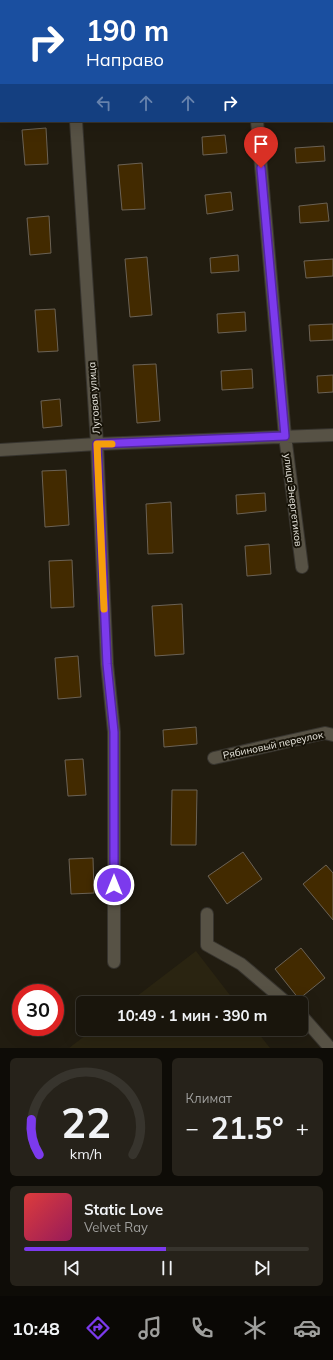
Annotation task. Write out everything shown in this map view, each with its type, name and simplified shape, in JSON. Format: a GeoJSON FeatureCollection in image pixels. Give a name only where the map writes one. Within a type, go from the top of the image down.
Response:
{"type":"FeatureCollection","features":[{"type":"Feature","properties":{"kind":"street","name":"Луговая улица"},"geometry":{"type":"LineString","coordinates":[[76,122],[97,444],[107,664],[114,732],[114,962]]}},
{"type":"Feature","properties":{"kind":"street","name":"улица Энергетиков"},"geometry":{"type":"LineString","coordinates":[[257,122],[285,436],[302,567]]}},
{"type":"Feature","properties":{"kind":"street"},"geometry":{"type":"LineString","coordinates":[[0,450],[97,444],[333,435]]}},
{"type":"Feature","properties":{"kind":"street","name":"Рябиновый переулок"},"geometry":{"type":"LineString","coordinates":[[214,758],[325,733],[333,735]]}},
{"type":"Feature","properties":{"kind":"street"},"geometry":{"type":"LineString","coordinates":[[207,914],[207,945],[241,964],[279,996]]}},
{"type":"Feature","properties":{"kind":"street"},"geometry":{"type":"LineString","coordinates":[[308,1023],[330,1048]]}},
{"type":"Feature","properties":{"kind":"shaded area"},"geometry":{"type":"Polygon","coordinates":[[[196,951],[231,996],[137,996],[196,951]]]}},
{"type":"Feature","properties":{"kind":"shaded area"},"geometry":{"type":"Polygon","coordinates":[[[85,1036],[261,1036],[270,1048],[69,1048],[85,1036]]]}},
{"type":"Feature","properties":{"kind":"building"},"geometry":{"type":"Polygon","coordinates":[[[46,128],[48,164],[25,165],[22,130],[46,128]]]}},
{"type":"Feature","properties":{"kind":"building"},"geometry":{"type":"Polygon","coordinates":[[[225,135],[227,153],[203,155],[202,137],[225,135]]]}},
{"type":"Feature","properties":{"kind":"building"},"geometry":{"type":"Polygon","coordinates":[[[324,146],[325,161],[296,163],[295,148],[324,146]]]}},
{"type":"Feature","properties":{"kind":"building"},"geometry":{"type":"Polygon","coordinates":[[[142,163],[145,209],[122,210],[118,165],[142,163]]]}},
{"type":"Feature","properties":{"kind":"building"},"geometry":{"type":"Polygon","coordinates":[[[231,192],[233,210],[207,214],[205,195],[231,192]]]}},
{"type":"Feature","properties":{"kind":"building"},"geometry":{"type":"Polygon","coordinates":[[[327,203],[329,221],[300,223],[299,206],[327,203]]]}},
{"type":"Feature","properties":{"kind":"building"},"geometry":{"type":"Polygon","coordinates":[[[49,216],[51,253],[30,255],[27,218],[49,216]]]}},
{"type":"Feature","properties":{"kind":"building"},"geometry":{"type":"Polygon","coordinates":[[[238,255],[239,271],[211,273],[210,258],[238,255]]]}},
{"type":"Feature","properties":{"kind":"building"},"geometry":{"type":"Polygon","coordinates":[[[147,257],[152,315],[130,317],[125,259],[147,257]]]}},
{"type":"Feature","properties":{"kind":"building"},"geometry":{"type":"Polygon","coordinates":[[[333,259],[333,276],[306,278],[304,261],[333,259]]]}},
{"type":"Feature","properties":{"kind":"building"},"geometry":{"type":"Polygon","coordinates":[[[55,309],[58,351],[38,352],[35,310],[55,309]]]}},
{"type":"Feature","properties":{"kind":"building"},"geometry":{"type":"Polygon","coordinates":[[[245,312],[246,331],[218,333],[217,314],[245,312]]]}},
{"type":"Feature","properties":{"kind":"building"},"geometry":{"type":"Polygon","coordinates":[[[333,324],[333,340],[310,341],[309,325],[333,324]]]}},
{"type":"Feature","properties":{"kind":"building"},"geometry":{"type":"Polygon","coordinates":[[[156,364],[160,421],[137,423],[133,365],[156,364]]]}},
{"type":"Feature","properties":{"kind":"building"},"geometry":{"type":"Polygon","coordinates":[[[252,369],[253,388],[222,390],[221,371],[252,369]]]}},
{"type":"Feature","properties":{"kind":"building"},"geometry":{"type":"Polygon","coordinates":[[[333,375],[333,392],[318,393],[317,376],[333,375]]]}},
{"type":"Feature","properties":{"kind":"building"},"geometry":{"type":"Polygon","coordinates":[[[60,399],[62,426],[43,428],[41,401],[60,399]]]}},
{"type":"Feature","properties":{"kind":"building"},"geometry":{"type":"Polygon","coordinates":[[[66,470],[69,525],[45,527],[42,471],[66,470]]]}},
{"type":"Feature","properties":{"kind":"building"},"geometry":{"type":"Polygon","coordinates":[[[265,493],[266,511],[237,514],[236,495],[265,493]]]}},
{"type":"Feature","properties":{"kind":"building"},"geometry":{"type":"Polygon","coordinates":[[[171,502],[173,553],[148,554],[146,504],[171,502]]]}},
{"type":"Feature","properties":{"kind":"building"},"geometry":{"type":"Polygon","coordinates":[[[269,544],[271,574],[247,576],[245,546],[269,544]]]}},
{"type":"Feature","properties":{"kind":"building"},"geometry":{"type":"Polygon","coordinates":[[[72,560],[74,607],[51,608],[49,561],[72,560]]]}},
{"type":"Feature","properties":{"kind":"building"},"geometry":{"type":"Polygon","coordinates":[[[182,604],[184,654],[155,656],[152,606],[182,604]]]}},
{"type":"Feature","properties":{"kind":"building"},"geometry":{"type":"Polygon","coordinates":[[[78,656],[81,697],[58,699],[55,658],[78,656]]]}},
{"type":"Feature","properties":{"kind":"building"},"geometry":{"type":"Polygon","coordinates":[[[196,727],[197,744],[164,747],[163,730],[196,727]]]}},
{"type":"Feature","properties":{"kind":"building"},"geometry":{"type":"Polygon","coordinates":[[[83,759],[86,795],[68,796],[65,760],[83,759]]]}},
{"type":"Feature","properties":{"kind":"building"},"geometry":{"type":"Polygon","coordinates":[[[172,790],[197,790],[196,845],[171,845],[172,790]]]}},
{"type":"Feature","properties":{"kind":"building"},"geometry":{"type":"Polygon","coordinates":[[[243,852],[262,879],[227,904],[208,876],[243,852]]]}},
{"type":"Feature","properties":{"kind":"building"},"geometry":{"type":"Polygon","coordinates":[[[93,858],[94,893],[71,894],[69,859],[93,858]]]}},
{"type":"Feature","properties":{"kind":"building"},"geometry":{"type":"Polygon","coordinates":[[[326,865],[333,873],[333,920],[303,884],[326,865]]]}},
{"type":"Feature","properties":{"kind":"building"},"geometry":{"type":"Polygon","coordinates":[[[301,948],[325,978],[303,996],[297,996],[275,969],[301,948]]]}},
{"type":"Feature","properties":{"kind":"slow traffic"},"geometry":{"type":"LineString","coordinates":[[104,609],[97,444],[112,444]]}},
{"type":"Feature","properties":{"kind":"route"},"geometry":{"type":"LineString","coordinates":[[114,885],[114,732],[107,664],[97,444],[285,436],[261,168]]}}]}
